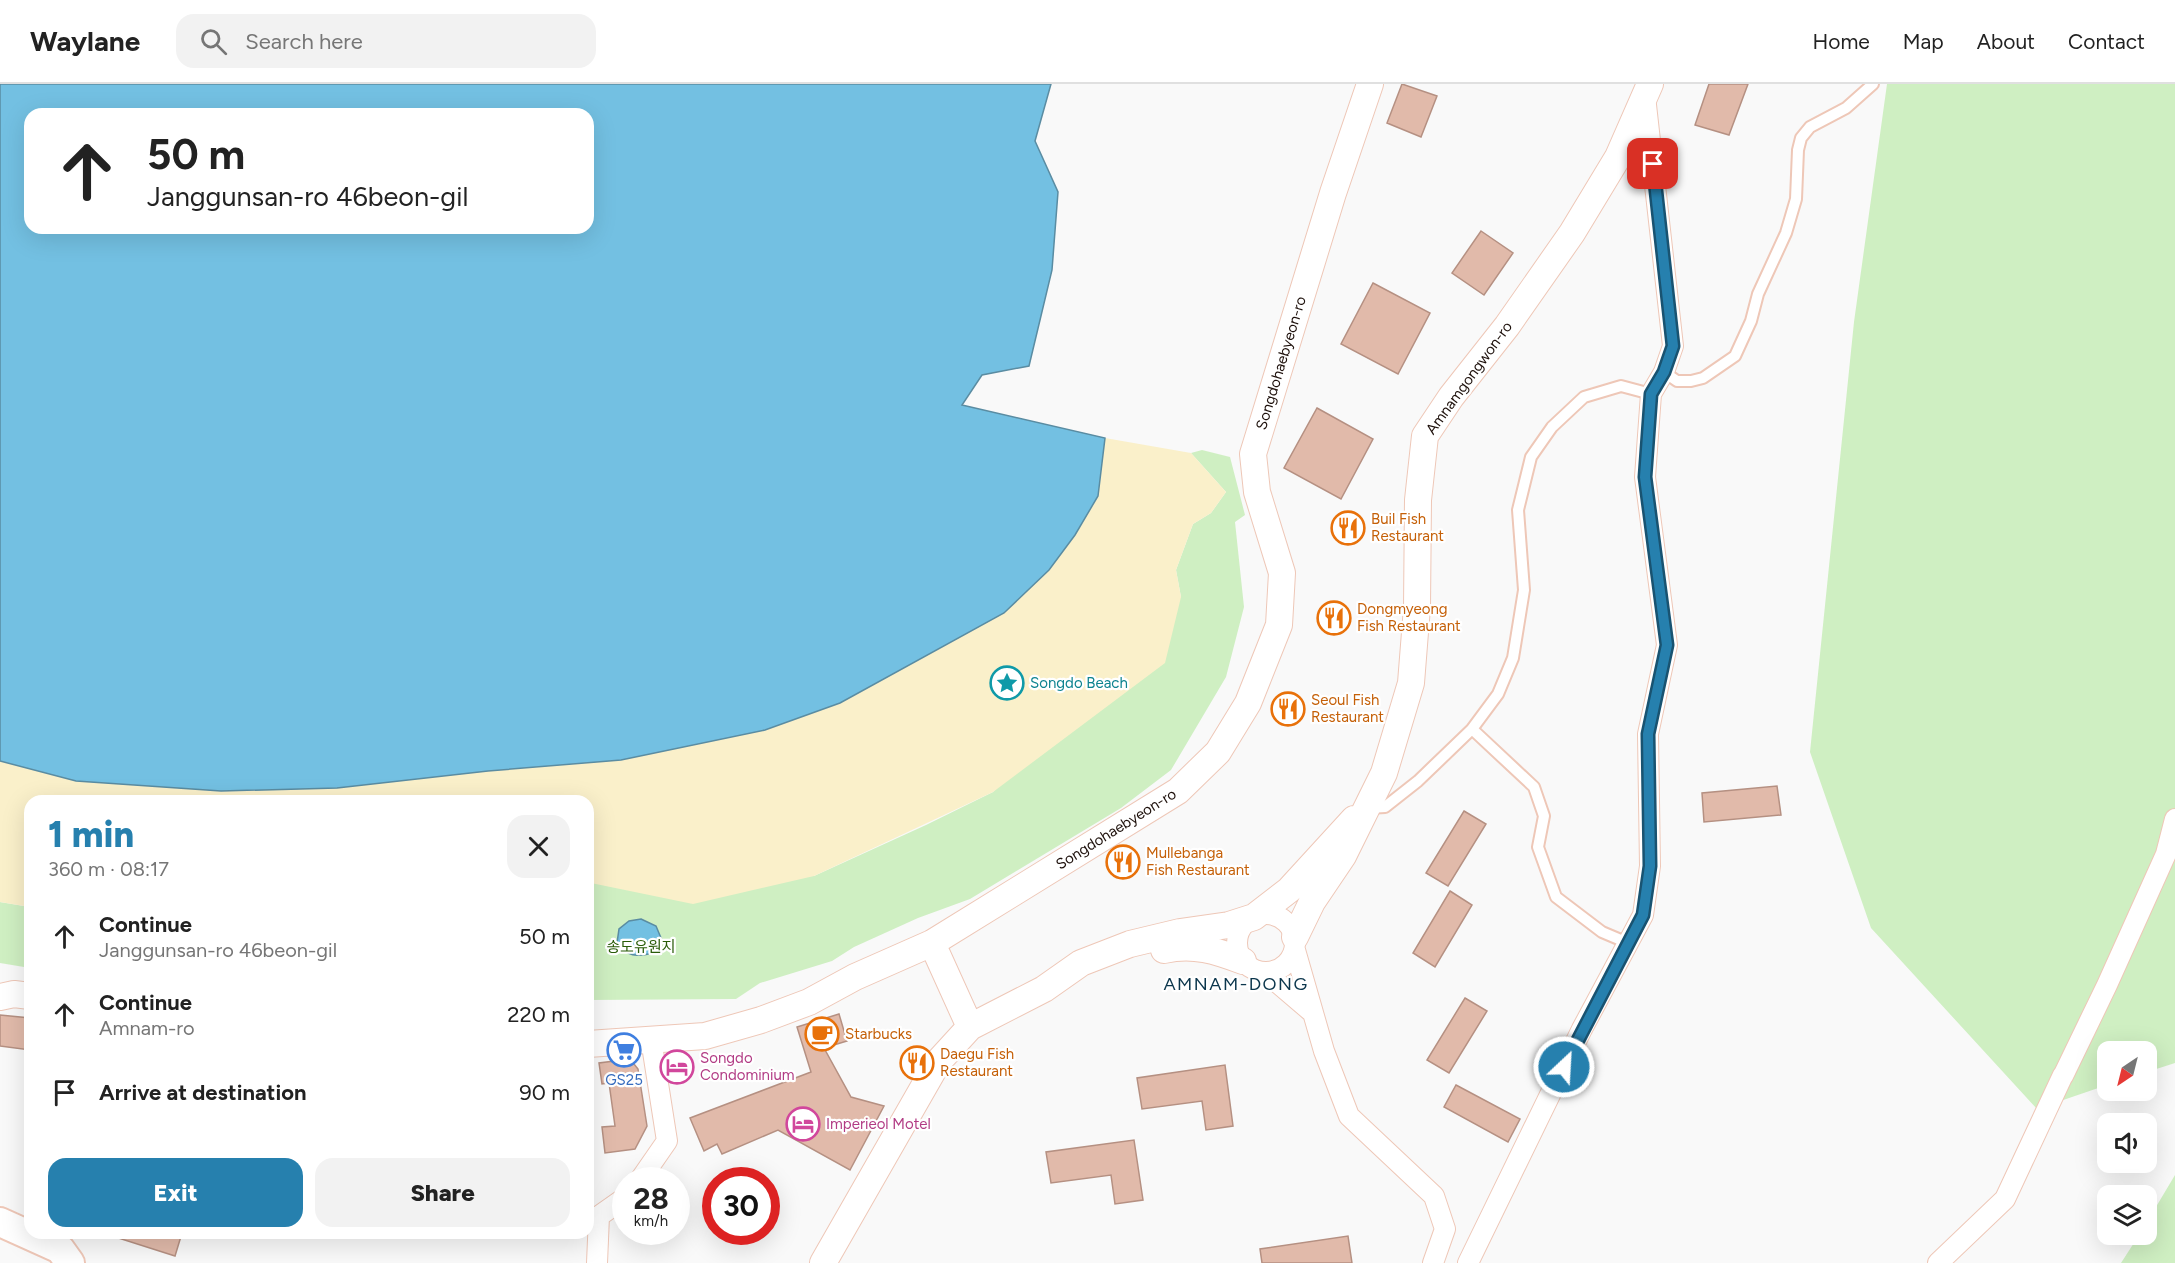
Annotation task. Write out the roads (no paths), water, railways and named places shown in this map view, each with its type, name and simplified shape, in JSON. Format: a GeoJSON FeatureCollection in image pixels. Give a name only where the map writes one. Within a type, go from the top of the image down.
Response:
{"type":"FeatureCollection","features":[{"type":"Feature","properties":{"kind":"main road"},"geometry":{"type":"LineString","coordinates":[[0,1222],[24,1233]]}},
{"type":"Feature","properties":{"kind":"main road"},"geometry":{"type":"LineString","coordinates":[[38,1239],[60,1249],[70,1263]]}},
{"type":"Feature","properties":{"kind":"street","name":"Songdohaebyeon-ro"},"geometry":{"type":"LineString","coordinates":[[594,1044],[705,1036],[761,1020],[809,1002],[855,976],[932,943],[1178,791],[1218,752],[1248,703],[1279,625],[1282,573],[1257,492],[1253,454],[1333,193],[1370,84]]}},
{"type":"Feature","properties":{"kind":"street"},"geometry":{"type":"LineString","coordinates":[[1468,1263],[1582,1029],[1643,915],[1650,866],[1648,734],[1667,645],[1645,477],[1651,394],[1664,372],[1673,346],[1648,90]]}},
{"type":"Feature","properties":{"kind":"street","name":"Amnamgongwon-ro"},"geometry":{"type":"LineString","coordinates":[[1295,944],[1312,902],[1343,855],[1384,773],[1411,683],[1417,607],[1418,500],[1425,436],[1451,397],[1507,326],[1572,232],[1618,157],[1648,90]]}},
{"type":"Feature","properties":{"kind":"street","name":"Amnamgongwon-ro"},"geometry":{"type":"LineString","coordinates":[[970,1026],[1044,989],[1081,963],[1130,944],[1191,930],[1229,925],[1254,916],[1289,890],[1328,845],[1365,808]]}},
{"type":"Feature","properties":{"kind":"street"},"geometry":{"type":"LineString","coordinates":[[1938,1263],[2005,1199],[2107,985],[2166,854],[2175,819]]}},
{"type":"Feature","properties":{"kind":"street"},"geometry":{"type":"LineString","coordinates":[[1295,944],[1289,962],[1279,970],[1266,973],[1253,970],[1243,961],[1238,949],[1238,936],[1244,925],[1254,916],[1267,914],[1279,917],[1290,925],[1295,944],[1312,1013],[1349,1116],[1434,1196],[1444,1229],[1433,1263]]}},
{"type":"Feature","properties":{"kind":"street"},"geometry":{"type":"LineString","coordinates":[[823,1263],[938,1062],[970,1026],[932,943]]}},
{"type":"Feature","properties":{"kind":"street","name":"Amnamgongwon-ro"},"geometry":{"type":"LineString","coordinates":[[1044,989],[1080,979],[1126,960],[1170,949],[1195,947],[1213,949],[1243,961]]}},
{"type":"Feature","properties":{"kind":"street"},"geometry":{"type":"LineString","coordinates":[[1266,973],[1312,1013]]}},
{"type":"Feature","properties":{"kind":"street"},"geometry":{"type":"LineString","coordinates":[[0,997],[14,994],[24,995]]}},
{"type":"Feature","properties":{"kind":"street"},"geometry":{"type":"LineString","coordinates":[[649,1167],[667,1141],[651,1039]]}},
{"type":"Feature","properties":{"kind":"street"},"geometry":{"type":"LineString","coordinates":[[597,1263],[599,1216],[612,1207]]}},
{"type":"Feature","properties":{"kind":"lane"},"geometry":{"type":"LineString","coordinates":[[1664,372],[1677,381],[1691,381],[1703,378],[1735,356],[1750,321],[1758,294],[1786,233],[1796,199],[1798,150],[1801,138],[1810,127],[1846,108],[1873,84]]}},
{"type":"Feature","properties":{"kind":"lane"},"geometry":{"type":"LineString","coordinates":[[1365,808],[1385,807],[1418,781],[1472,729],[1498,694],[1513,658],[1524,590],[1518,510],[1532,457],[1552,427],[1584,397],[1621,386],[1651,394]]}},
{"type":"Feature","properties":{"kind":"lane"},"geometry":{"type":"LineString","coordinates":[[1472,729],[1534,787],[1544,816],[1538,847],[1556,897],[1602,932],[1628,943]]}},
{"type":"Feature","properties":{"kind":"water"},"geometry":{"type":"Polygon","coordinates":[[[0,84],[1051,84],[1035,141],[1058,192],[1052,270],[1029,366],[982,375],[962,405],[1105,438],[1098,496],[1075,535],[1049,570],[1004,613],[840,703],[765,730],[621,760],[488,771],[337,788],[221,791],[76,781],[0,761],[0,84]]]}},
{"type":"Feature","properties":{"kind":"water"},"geometry":{"type":"Polygon","coordinates":[[[641,919],[656,926],[661,938],[653,953],[633,955],[617,943],[619,929],[629,921],[641,919]]]}},
{"type":"Feature","properties":{"kind":"place","name":"Buil Fish Restaurant"},"geometry":{"type":"Point","coordinates":[1348,528]}},
{"type":"Feature","properties":{"kind":"place","name":"Dongmyeong Fish Restaurant"},"geometry":{"type":"Point","coordinates":[1334,618]}},
{"type":"Feature","properties":{"kind":"place","name":"Songdo Beach"},"geometry":{"type":"Point","coordinates":[1007,683]}},
{"type":"Feature","properties":{"kind":"place","name":"Seoul Fish Restaurant"},"geometry":{"type":"Point","coordinates":[1288,709]}},
{"type":"Feature","properties":{"kind":"place","name":"Mullebanga Fish Restaurant"},"geometry":{"type":"Point","coordinates":[1123,862]}},
{"type":"Feature","properties":{"kind":"place","name":"Starbucks"},"geometry":{"type":"Point","coordinates":[822,1034]}},
{"type":"Feature","properties":{"kind":"place","name":"GS25"},"geometry":{"type":"Point","coordinates":[624,1050]}},
{"type":"Feature","properties":{"kind":"place","name":"Daegu Fish Restaurant"},"geometry":{"type":"Point","coordinates":[917,1063]}},
{"type":"Feature","properties":{"kind":"place","name":"Songdo Condominium"},"geometry":{"type":"Point","coordinates":[677,1067]}},
{"type":"Feature","properties":{"kind":"place","name":"Imperieol Motel"},"geometry":{"type":"Point","coordinates":[803,1124]}},
{"type":"Feature","properties":{"kind":"district","name":"AMNAM-DONG"},"geometry":{"type":"Point","coordinates":[1236,984]}},
{"type":"Feature","properties":{"kind":"park label","name":"송도유원지"},"geometry":{"type":"Point","coordinates":[641,947]}}]}
